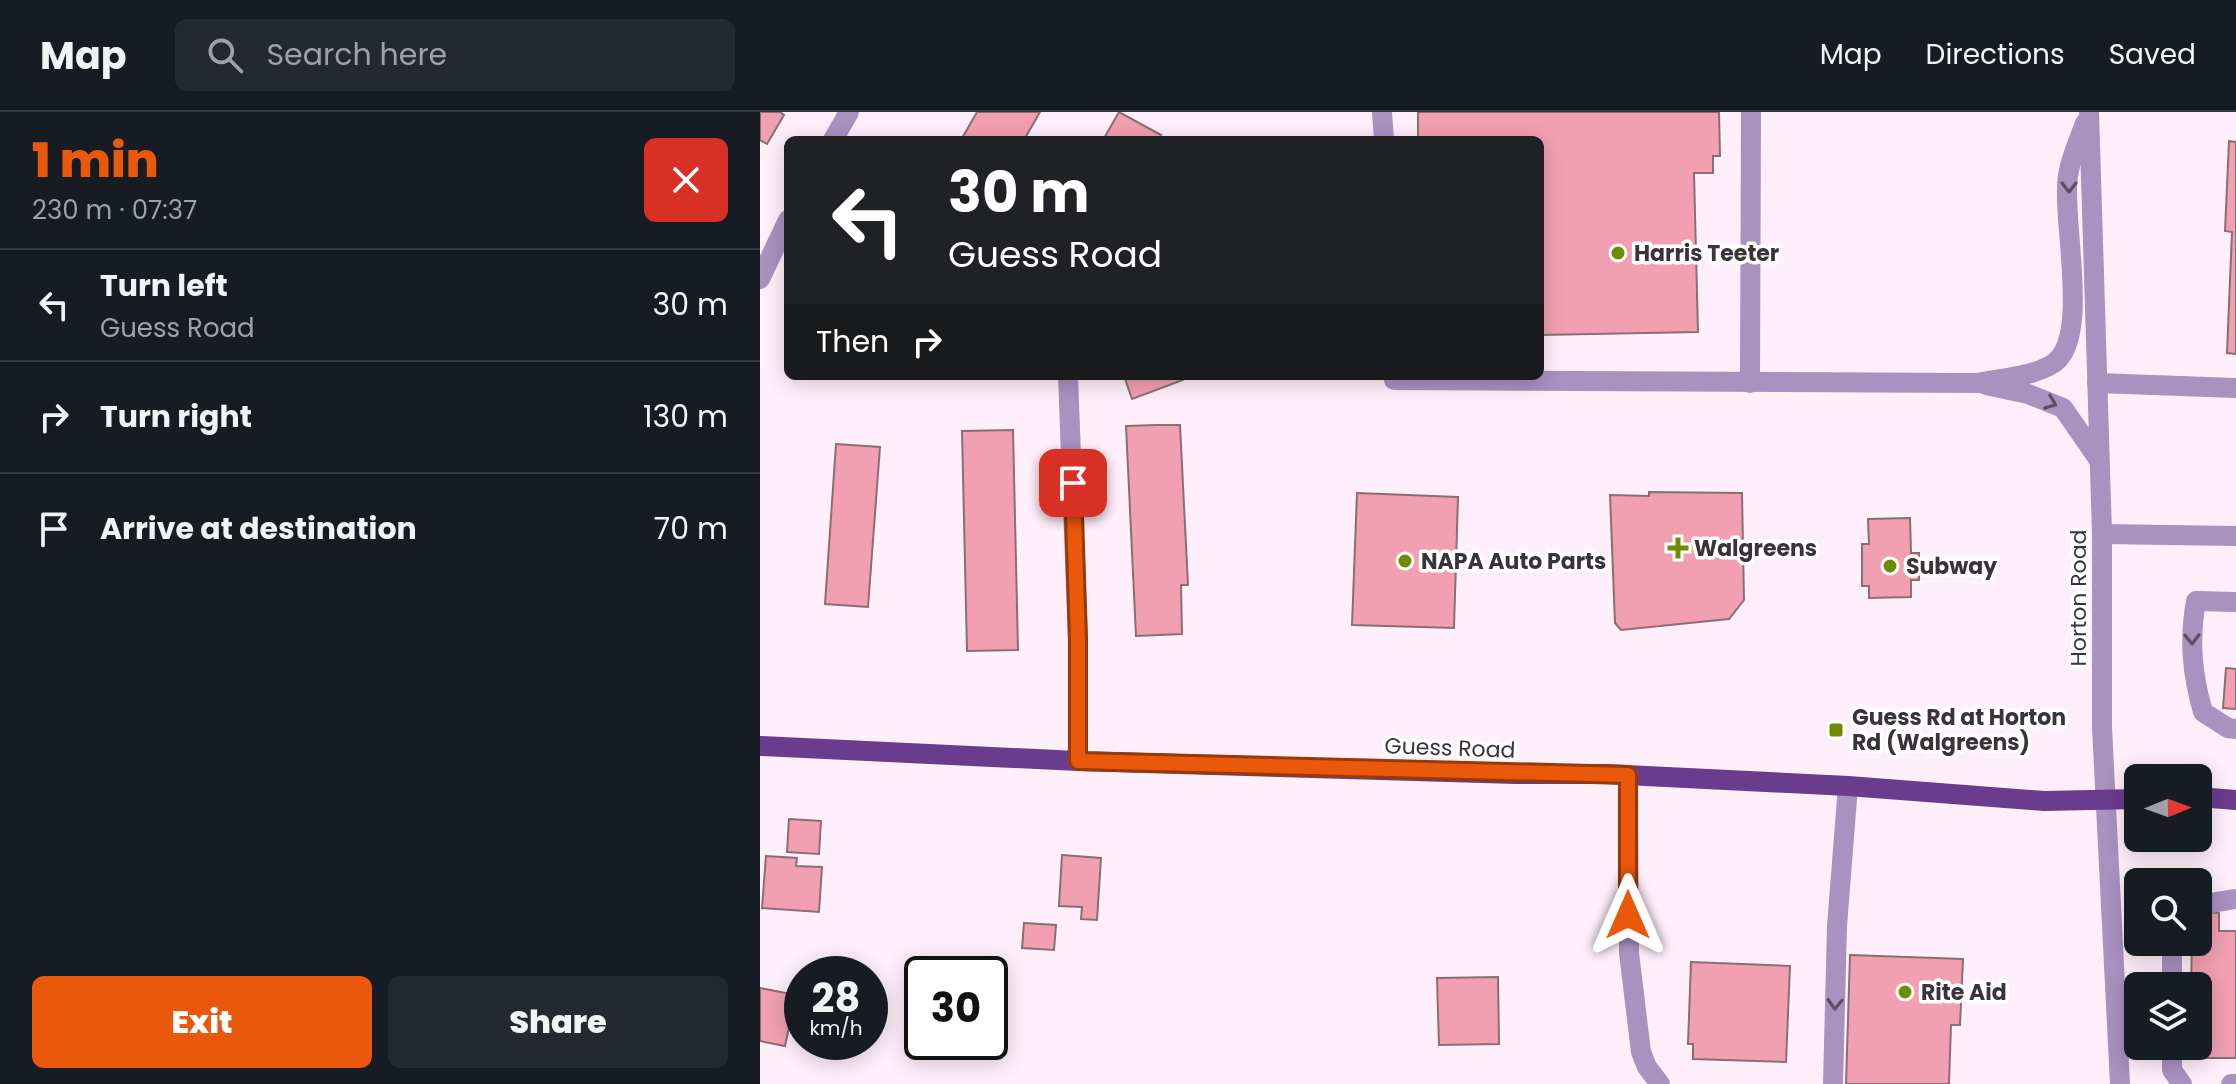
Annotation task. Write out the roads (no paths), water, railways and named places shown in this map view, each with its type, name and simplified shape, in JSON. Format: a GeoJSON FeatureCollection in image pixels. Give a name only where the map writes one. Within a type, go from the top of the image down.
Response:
{"type":"FeatureCollection","features":[{"type":"Feature","properties":{"kind":"main road","name":"Guess Road"},"geometry":{"type":"LineString","coordinates":[[760,746],[1078,761],[1628,775],[1848,786],[2044,801],[2124,799]]}},
{"type":"Feature","properties":{"kind":"main road"},"geometry":{"type":"LineString","coordinates":[[2212,798],[2236,800]]}},
{"type":"Feature","properties":{"kind":"street"},"geometry":{"type":"LineString","coordinates":[[835,136],[849,112]]}},
{"type":"Feature","properties":{"kind":"street"},"geometry":{"type":"LineString","coordinates":[[1382,112],[1384,136]]}},
{"type":"Feature","properties":{"kind":"street"},"geometry":{"type":"LineString","coordinates":[[1750,383],[1751,112]]}},
{"type":"Feature","properties":{"kind":"street"},"geometry":{"type":"LineString","coordinates":[[1394,380],[1977,383],[2037,371],[2056,362],[2068,345],[2072,331],[2067,177],[2089,112]]}},
{"type":"Feature","properties":{"kind":"street","name":"Horton Road"},"geometry":{"type":"LineString","coordinates":[[2089,112],[2102,534],[2102,727],[2120,1084]]}},
{"type":"Feature","properties":{"kind":"street"},"geometry":{"type":"LineString","coordinates":[[760,279],[767,244],[784,225]]}},
{"type":"Feature","properties":{"kind":"street"},"geometry":{"type":"LineString","coordinates":[[1068,380],[1078,640],[1078,761]]}},
{"type":"Feature","properties":{"kind":"street"},"geometry":{"type":"LineString","coordinates":[[1977,383],[2028,394],[2063,408],[2099,460]]}},
{"type":"Feature","properties":{"kind":"street"},"geometry":{"type":"LineString","coordinates":[[2097,383],[2236,388]]}},
{"type":"Feature","properties":{"kind":"street"},"geometry":{"type":"LineString","coordinates":[[2102,534],[2236,536]]}},
{"type":"Feature","properties":{"kind":"street"},"geometry":{"type":"LineString","coordinates":[[2236,602],[2196,601],[2191,627],[2193,677],[2203,712],[2228,728],[2236,729]]}},
{"type":"Feature","properties":{"kind":"street"},"geometry":{"type":"LineString","coordinates":[[1628,775],[1630,968],[1641,1052],[1647,1067],[1660,1084]]}},
{"type":"Feature","properties":{"kind":"street"},"geometry":{"type":"LineString","coordinates":[[1833,1084],[1837,926],[1848,786]]}},
{"type":"Feature","properties":{"kind":"street"},"geometry":{"type":"LineString","coordinates":[[2212,903],[2236,899]]}},
{"type":"Feature","properties":{"kind":"street"},"geometry":{"type":"LineString","coordinates":[[2172,1060],[2172,1070],[2182,1084]]}},
{"type":"Feature","properties":{"kind":"place","name":"Harris Teeter"},"geometry":{"type":"Point","coordinates":[1618,253]}},
{"type":"Feature","properties":{"kind":"place","name":"Walgreens"},"geometry":{"type":"Point","coordinates":[1678,548]}},
{"type":"Feature","properties":{"kind":"place","name":"NAPA Auto Parts"},"geometry":{"type":"Point","coordinates":[1405,561]}},
{"type":"Feature","properties":{"kind":"place","name":"Subway"},"geometry":{"type":"Point","coordinates":[1890,566]}},
{"type":"Feature","properties":{"kind":"place","name":"Guess Rd at Horton Rd (Walgreens)"},"geometry":{"type":"Point","coordinates":[1836,730]}},
{"type":"Feature","properties":{"kind":"place","name":"Rite Aid"},"geometry":{"type":"Point","coordinates":[1905,992]}}]}
